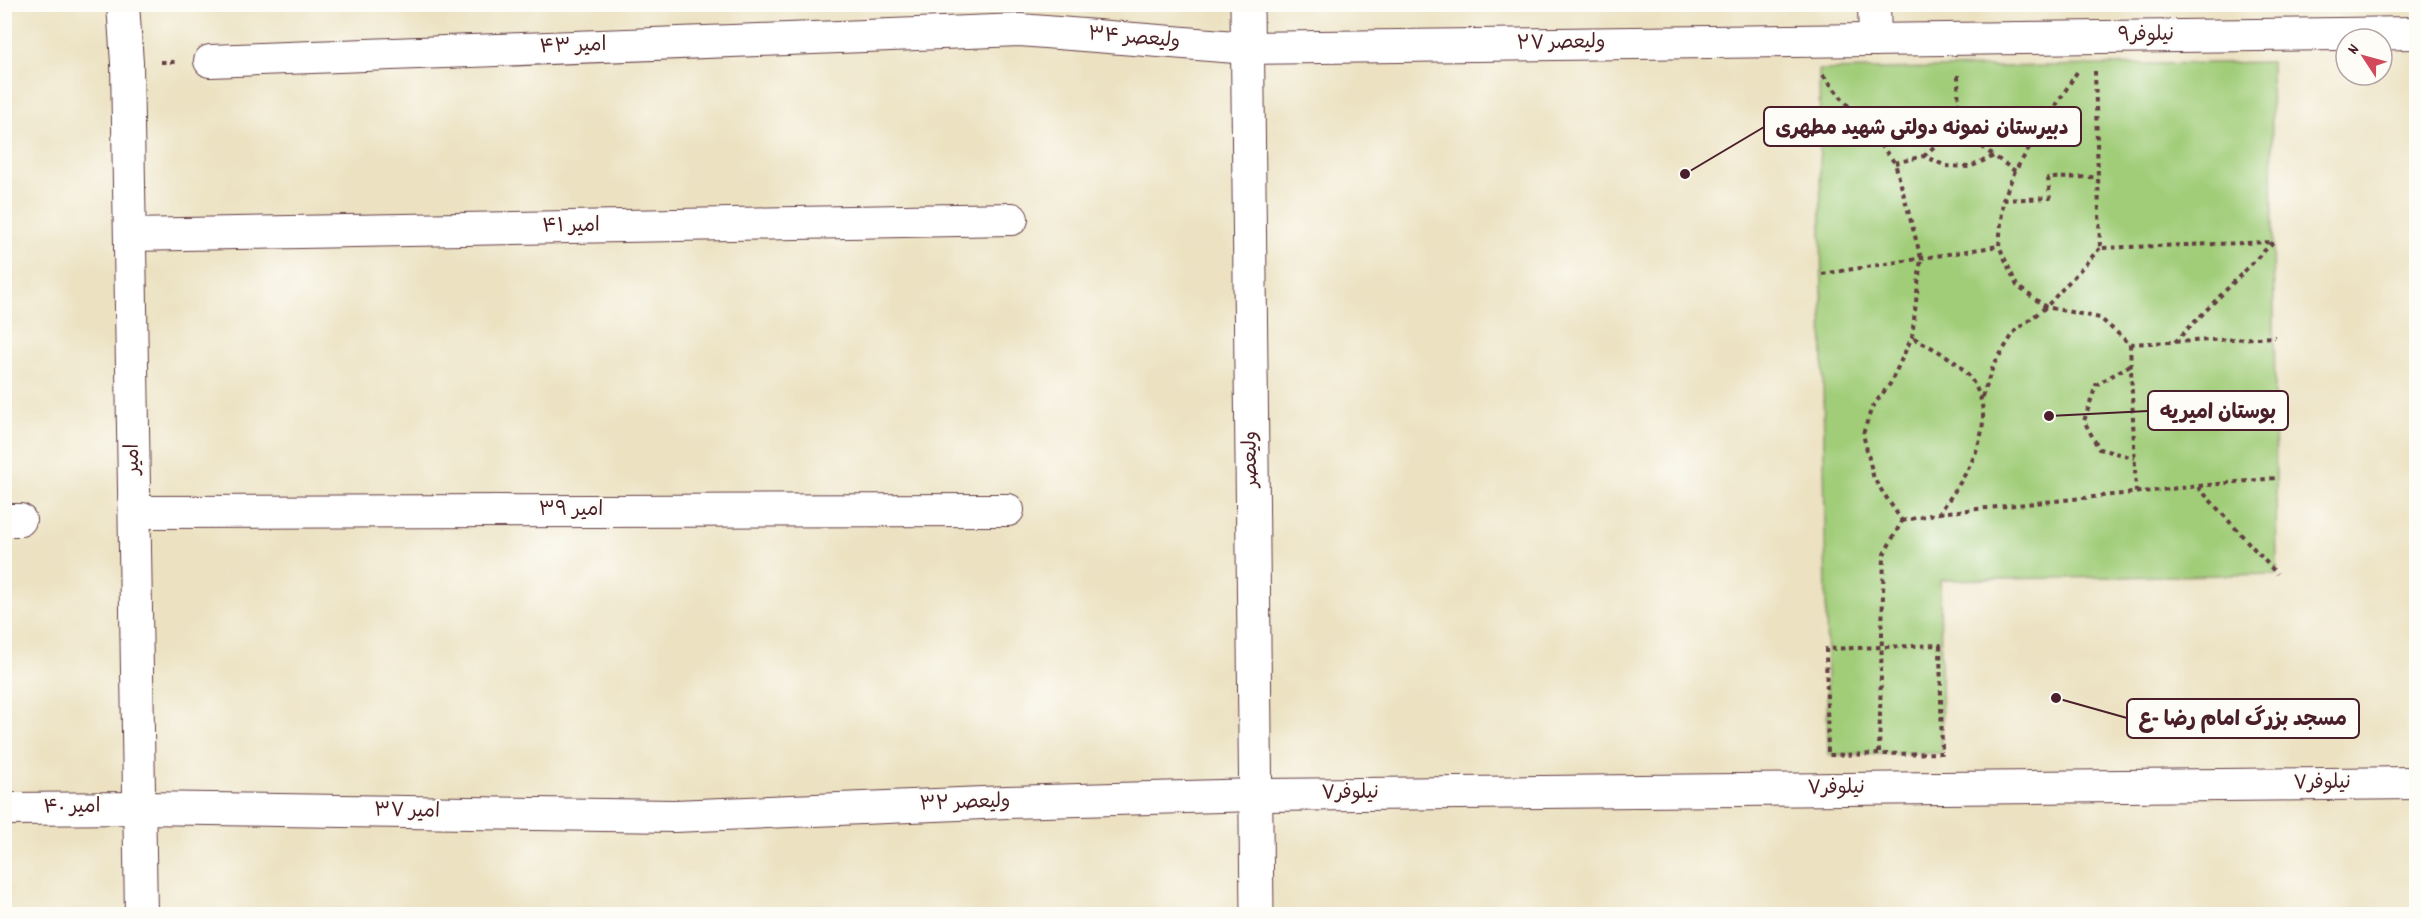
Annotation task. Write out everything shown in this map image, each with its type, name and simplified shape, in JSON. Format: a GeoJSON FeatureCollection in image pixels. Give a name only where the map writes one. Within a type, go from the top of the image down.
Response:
{"type":"FeatureCollection","features":[{"type":"Feature","properties":{"kind":"street","name":"امیر"},"geometry":{"type":"LineString","coordinates":[[123,4],[127,63],[141,915]]}},
{"type":"Feature","properties":{"kind":"street","name":"ولیعصر"},"geometry":{"type":"LineString","coordinates":[[1247,4],[1257,915]]}},
{"type":"Feature","properties":{"kind":"street"},"geometry":{"type":"LineString","coordinates":[[1874,4],[1875,40]]}},
{"type":"Feature","properties":{"kind":"street","name":"ولیعصر ۳۴"},"geometry":{"type":"LineString","coordinates":[[1020,30],[1248,48]]}},
{"type":"Feature","properties":{"kind":"street","name":"امیر ۴۳"},"geometry":{"type":"LineString","coordinates":[[210,61],[1020,30]]}},
{"type":"Feature","properties":{"kind":"street","name":"نیلوفر۹"},"geometry":{"type":"LineString","coordinates":[[1875,40],[2416,33]]}},
{"type":"Feature","properties":{"kind":"street","name":"ولیعصر ۲۷"},"geometry":{"type":"LineString","coordinates":[[1248,48],[1875,40]]}},
{"type":"Feature","properties":{"kind":"street","name":"امیر ۴۱"},"geometry":{"type":"LineString","coordinates":[[130,235],[1012,219]]}},
{"type":"Feature","properties":{"kind":"street","name":"امیر ۳۹"},"geometry":{"type":"LineString","coordinates":[[135,512],[1008,510]]}},
{"type":"Feature","properties":{"kind":"street","name":"نیلوفر۷"},"geometry":{"type":"LineString","coordinates":[[1256,795],[2416,783]]}},
{"type":"Feature","properties":{"kind":"street","name":"ولیعصر ۳۲"},"geometry":{"type":"LineString","coordinates":[[674,816],[1007,802],[1256,795]]}},
{"type":"Feature","properties":{"kind":"street","name":"امیر ۴۰"},"geometry":{"type":"LineString","coordinates":[[4,809],[140,807]]}},
{"type":"Feature","properties":{"kind":"street","name":"امیر ۳۷"},"geometry":{"type":"LineString","coordinates":[[140,807],[674,816]]}},
{"type":"Feature","properties":{"kind":"path"},"geometry":{"type":"LineString","coordinates":[[2086,37],[2082,65],[2015,171],[2003,200],[1999,246],[2017,286],[2046,307],[2100,318],[2130,344],[2275,337]]}},
{"type":"Feature","properties":{"kind":"path"},"geometry":{"type":"LineString","coordinates":[[1939,513],[1965,479],[1983,433],[1982,397],[1994,364],[2015,330],[2046,307],[2100,248],[2098,177],[2086,37]]}},
{"type":"Feature","properties":{"kind":"path"},"geometry":{"type":"LineString","coordinates":[[1958,38],[1959,132]]}},
{"type":"Feature","properties":{"kind":"path"},"geometry":{"type":"LineString","coordinates":[[1826,40],[1819,70],[1895,163],[1921,258],[1912,337],[1890,384],[1872,407],[1863,435],[1874,478],[1902,521]]}},
{"type":"Feature","properties":{"kind":"path"},"geometry":{"type":"LineString","coordinates":[[127,63],[210,61]]}},
{"type":"Feature","properties":{"kind":"path"},"geometry":{"type":"LineString","coordinates":[[1895,163],[1924,156],[1951,131],[1966,134],[2015,171]]}},
{"type":"Feature","properties":{"kind":"path"},"geometry":{"type":"LineString","coordinates":[[1924,156],[1946,166],[1970,167],[1994,156]]}},
{"type":"Feature","properties":{"kind":"path"},"geometry":{"type":"LineString","coordinates":[[2003,200],[2050,198],[2048,178],[2098,177]]}},
{"type":"Feature","properties":{"kind":"path"},"geometry":{"type":"LineString","coordinates":[[2100,248],[2273,242],[2174,342]]}},
{"type":"Feature","properties":{"kind":"path"},"geometry":{"type":"LineString","coordinates":[[1822,274],[1999,246]]}},
{"type":"Feature","properties":{"kind":"path"},"geometry":{"type":"LineString","coordinates":[[1912,337],[1956,363],[1982,397]]}},
{"type":"Feature","properties":{"kind":"path"},"geometry":{"type":"LineString","coordinates":[[2130,344],[2136,494]]}},
{"type":"Feature","properties":{"kind":"path"},"geometry":{"type":"LineString","coordinates":[[2130,365],[2096,385],[2084,421],[2099,448],[2135,458]]}},
{"type":"Feature","properties":{"kind":"path"},"geometry":{"type":"LineString","coordinates":[[1879,753],[1884,554],[1902,521],[1939,513],[2276,478]]}},
{"type":"Feature","properties":{"kind":"path"},"geometry":{"type":"LineString","coordinates":[[2198,486],[2277,574]]}},
{"type":"Feature","properties":{"kind":"path"},"geometry":{"type":"LineString","coordinates":[[1940,645],[1942,753],[1828,754],[1826,649],[1882,648],[1940,645]]}},
{"type":"Feature","properties":{"kind":"green space"},"geometry":{"type":"Polygon","coordinates":[[[2271,62],[2277,574],[1940,580],[1942,753],[1828,755],[1819,70],[2271,62]]]}},
{"type":"Feature","properties":{"kind":"place","name":"دبیرستان نمونه دولتی شهید مطهری"},"geometry":{"type":"Point","coordinates":[1685,174]}},
{"type":"Feature","properties":{"kind":"place","name":"بوستان امیریه"},"geometry":{"type":"Point","coordinates":[2049,416]}},
{"type":"Feature","properties":{"kind":"place","name":"مسجد بزرگ امام رضا -ع"},"geometry":{"type":"Point","coordinates":[2056,698]}}]}
